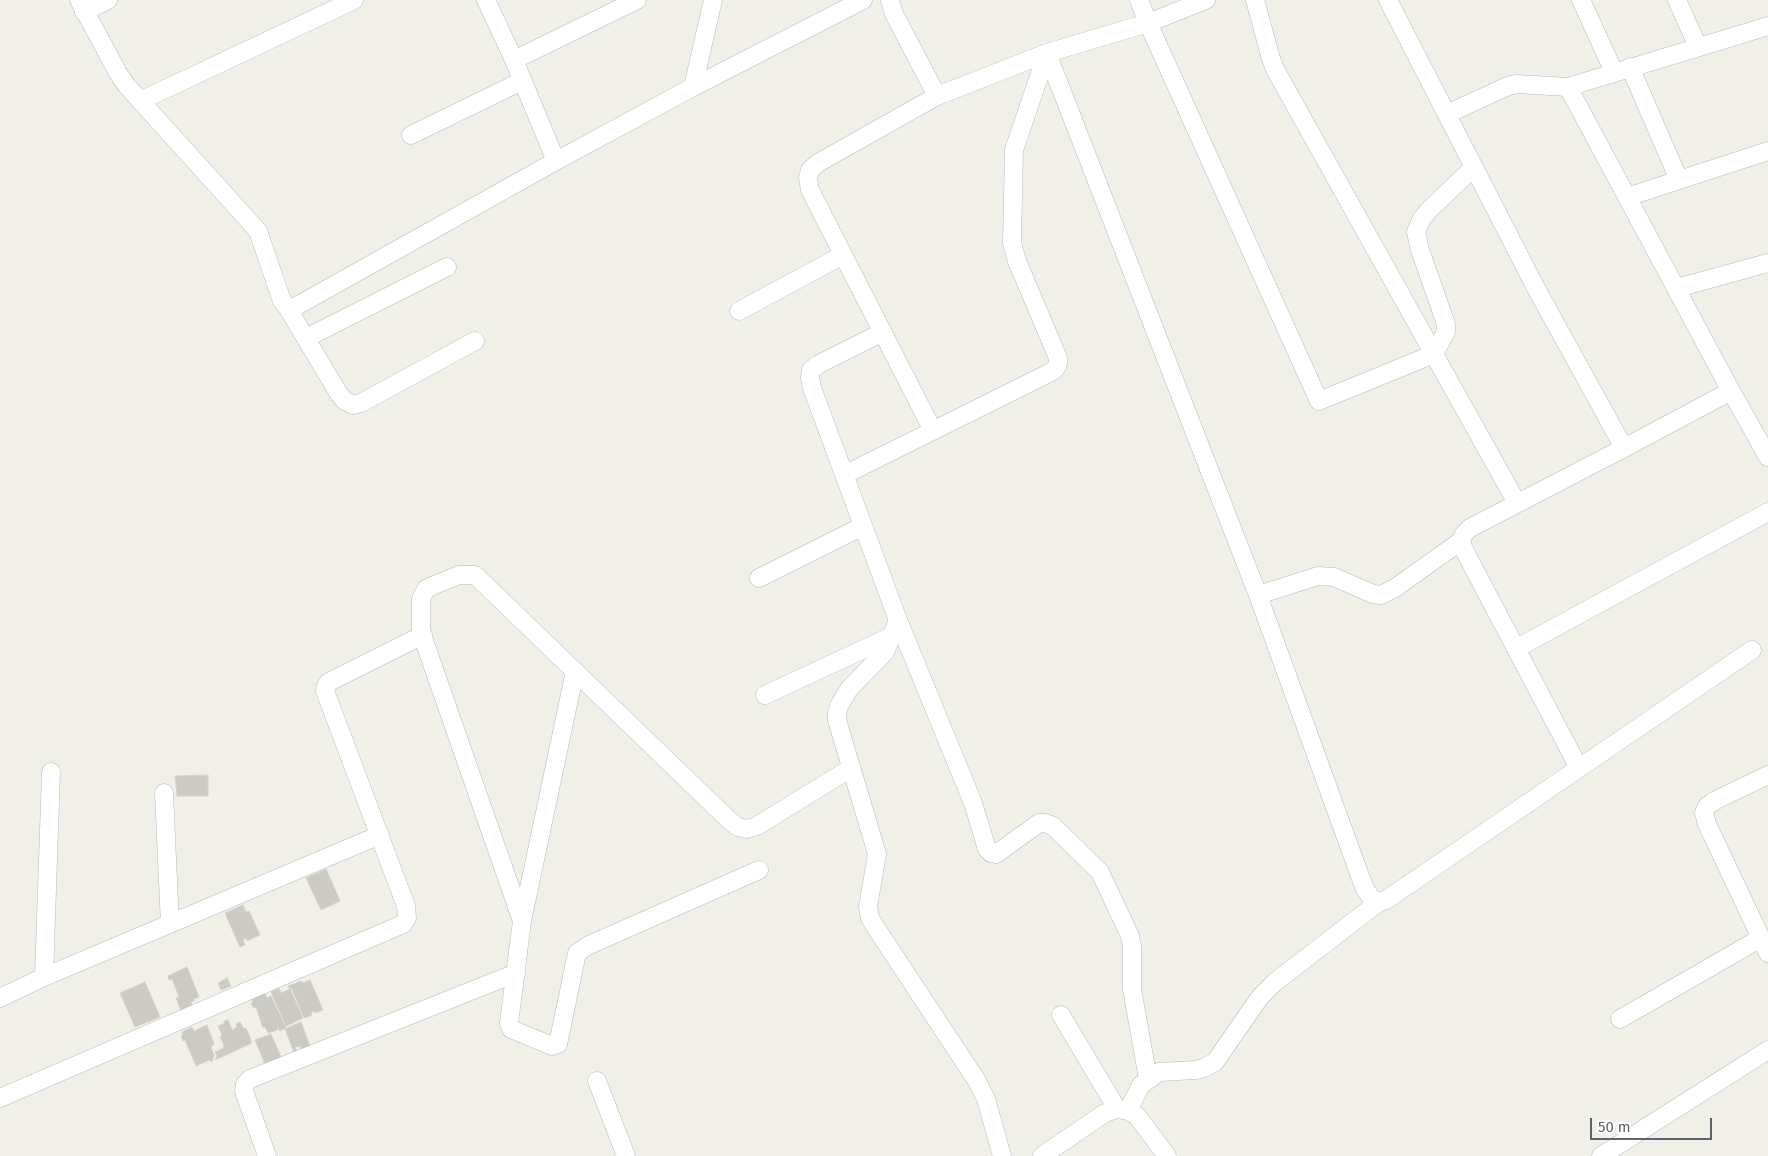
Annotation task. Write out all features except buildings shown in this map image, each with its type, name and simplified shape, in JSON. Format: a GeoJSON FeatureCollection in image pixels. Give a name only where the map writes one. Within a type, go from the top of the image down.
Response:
{"type":"FeatureCollection","features":[{"type":"Feature","properties":{"kind":"street"},"geometry":{"type":"LineString","coordinates":[[108,0],[81,6],[122,80],[258,231],[282,301],[345,401],[353,405],[360,403],[474,341]]}},
{"type":"Feature","properties":{"kind":"street"},"geometry":{"type":"LineString","coordinates":[[140,101],[354,0]]}},
{"type":"Feature","properties":{"kind":"street"},"geometry":{"type":"LineString","coordinates":[[486,0],[514,60],[556,161]]}},
{"type":"Feature","properties":{"kind":"street"},"geometry":{"type":"LineString","coordinates":[[514,60],[637,0]]}},
{"type":"Feature","properties":{"kind":"street"},"geometry":{"type":"LineString","coordinates":[[693,87],[713,0]]}},
{"type":"Feature","properties":{"kind":"street"},"geometry":{"type":"LineString","coordinates":[[287,307],[299,306],[556,161],[693,87],[863,0]]}},
{"type":"Feature","properties":{"kind":"street"},"geometry":{"type":"LineString","coordinates":[[890,0],[894,14],[937,96]]}},
{"type":"Feature","properties":{"kind":"street"},"geometry":{"type":"LineString","coordinates":[[1139,0],[1319,401],[1434,354],[1446,332],[1446,324],[1420,250],[1416,232],[1421,220],[1428,211],[1474,167]]}},
{"type":"Feature","properties":{"kind":"street"},"geometry":{"type":"LineString","coordinates":[[933,430],[810,190],[808,178],[810,170],[818,163],[937,96],[1047,53],[1148,22],[1206,0]]}},
{"type":"Feature","properties":{"kind":"street"},"geometry":{"type":"LineString","coordinates":[[1255,0],[1276,71],[1517,503]]}},
{"type":"Feature","properties":{"kind":"street"},"geometry":{"type":"LineString","coordinates":[[1388,0],[1537,290],[1624,448]]}},
{"type":"Feature","properties":{"kind":"street"},"geometry":{"type":"LineString","coordinates":[[1581,0],[1622,70],[1678,180]]}},
{"type":"Feature","properties":{"kind":"street"},"geometry":{"type":"LineString","coordinates":[[1677,0],[1698,47]]}},
{"type":"Feature","properties":{"kind":"street"},"geometry":{"type":"LineString","coordinates":[[1447,114],[1508,86],[1516,84],[1568,87],[1768,26]]}},
{"type":"Feature","properties":{"kind":"street"},"geometry":{"type":"LineString","coordinates":[[844,475],[1051,372],[1058,364],[1058,358],[1017,261],[1012,243],[1014,150],[1047,53]]}},
{"type":"Feature","properties":{"kind":"street"},"geometry":{"type":"LineString","coordinates":[[1047,53],[1258,595],[1362,883],[1372,899],[1379,902]]}},
{"type":"Feature","properties":{"kind":"street"},"geometry":{"type":"LineString","coordinates":[[411,136],[522,81]]}},
{"type":"Feature","properties":{"kind":"street"},"geometry":{"type":"LineString","coordinates":[[1568,87],[1768,457]]}},
{"type":"Feature","properties":{"kind":"street"},"geometry":{"type":"LineString","coordinates":[[1627,197],[1768,151]]}},
{"type":"Feature","properties":{"kind":"street"},"geometry":{"type":"LineString","coordinates":[[739,311],[844,255]]}},
{"type":"Feature","properties":{"kind":"street"},"geometry":{"type":"LineString","coordinates":[[1677,288],[1768,263]]}},
{"type":"Feature","properties":{"kind":"street"},"geometry":{"type":"LineString","coordinates":[[306,338],[447,267]]}},
{"type":"Feature","properties":{"kind":"street"},"geometry":{"type":"LineString","coordinates":[[883,332],[819,364],[810,370],[810,378],[863,526],[895,628],[973,803],[987,849],[991,854],[996,854],[1039,823],[1046,823],[1053,826],[1100,872],[1130,936],[1132,946],[1132,989],[1148,1079]]}},
{"type":"Feature","properties":{"kind":"street"},"geometry":{"type":"LineString","coordinates":[[1258,595],[1318,576],[1334,577],[1373,594],[1381,595],[1387,593],[1461,541],[1464,534],[1470,528],[1731,391]]}},
{"type":"Feature","properties":{"kind":"street"},"geometry":{"type":"LineString","coordinates":[[1517,648],[1768,512]]}},
{"type":"Feature","properties":{"kind":"street"},"geometry":{"type":"LineString","coordinates":[[759,578],[863,526]]}},
{"type":"Feature","properties":{"kind":"street"},"geometry":{"type":"LineString","coordinates":[[1461,541],[1579,768]]}},
{"type":"Feature","properties":{"kind":"street"},"geometry":{"type":"LineString","coordinates":[[522,921],[420,627],[421,599],[426,589],[432,586],[459,575],[475,575],[738,827],[748,829],[757,826],[852,768]]}},
{"type":"Feature","properties":{"kind":"street"},"geometry":{"type":"LineString","coordinates":[[765,695],[895,628]]}},
{"type":"Feature","properties":{"kind":"street"},"geometry":{"type":"LineString","coordinates":[[895,628],[885,652],[845,695],[837,713],[837,720],[877,854],[868,907],[870,918],[979,1086],[986,1099],[1002,1156]]}},
{"type":"Feature","properties":{"kind":"street"},"geometry":{"type":"LineString","coordinates":[[0,1098],[403,924],[407,918],[406,906],[325,691],[329,682],[423,635]]}},
{"type":"Feature","properties":{"kind":"street"},"geometry":{"type":"LineString","coordinates":[[1123,1110],[1148,1079],[1159,1072],[1204,1068],[1215,1062],[1260,997],[1275,982],[1379,902],[1386,900],[1752,650]]}},
{"type":"Feature","properties":{"kind":"street"},"geometry":{"type":"LineString","coordinates":[[575,671],[522,921],[510,1027],[514,1031],[555,1046],[558,1044],[577,953],[588,946],[758,870]]}},
{"type":"Feature","properties":{"kind":"street"},"geometry":{"type":"LineString","coordinates":[[44,977],[51,772]]}},
{"type":"Feature","properties":{"kind":"street"},"geometry":{"type":"LineString","coordinates":[[1620,1019],[1765,946],[1707,824],[1704,812],[1707,806],[1716,800],[1768,775]]}},
{"type":"Feature","properties":{"kind":"street"},"geometry":{"type":"LineString","coordinates":[[164,793],[170,924]]}},
{"type":"Feature","properties":{"kind":"street"},"geometry":{"type":"LineString","coordinates":[[0,998],[44,977],[380,834]]}},
{"type":"Feature","properties":{"kind":"street"},"geometry":{"type":"LineString","coordinates":[[267,1156],[244,1091],[245,1084],[250,1079],[516,973]]}},
{"type":"Feature","properties":{"kind":"street"},"geometry":{"type":"LineString","coordinates":[[1061,1015],[1123,1110]]}},
{"type":"Feature","properties":{"kind":"street"},"geometry":{"type":"LineString","coordinates":[[1601,1156],[1768,1050]]}},
{"type":"Feature","properties":{"kind":"street"},"geometry":{"type":"LineString","coordinates":[[597,1081],[626,1156]]}},
{"type":"Feature","properties":{"kind":"street"},"geometry":{"type":"LineString","coordinates":[[1042,1156],[1105,1113],[1123,1110],[1137,1116],[1167,1156]]}}]}
